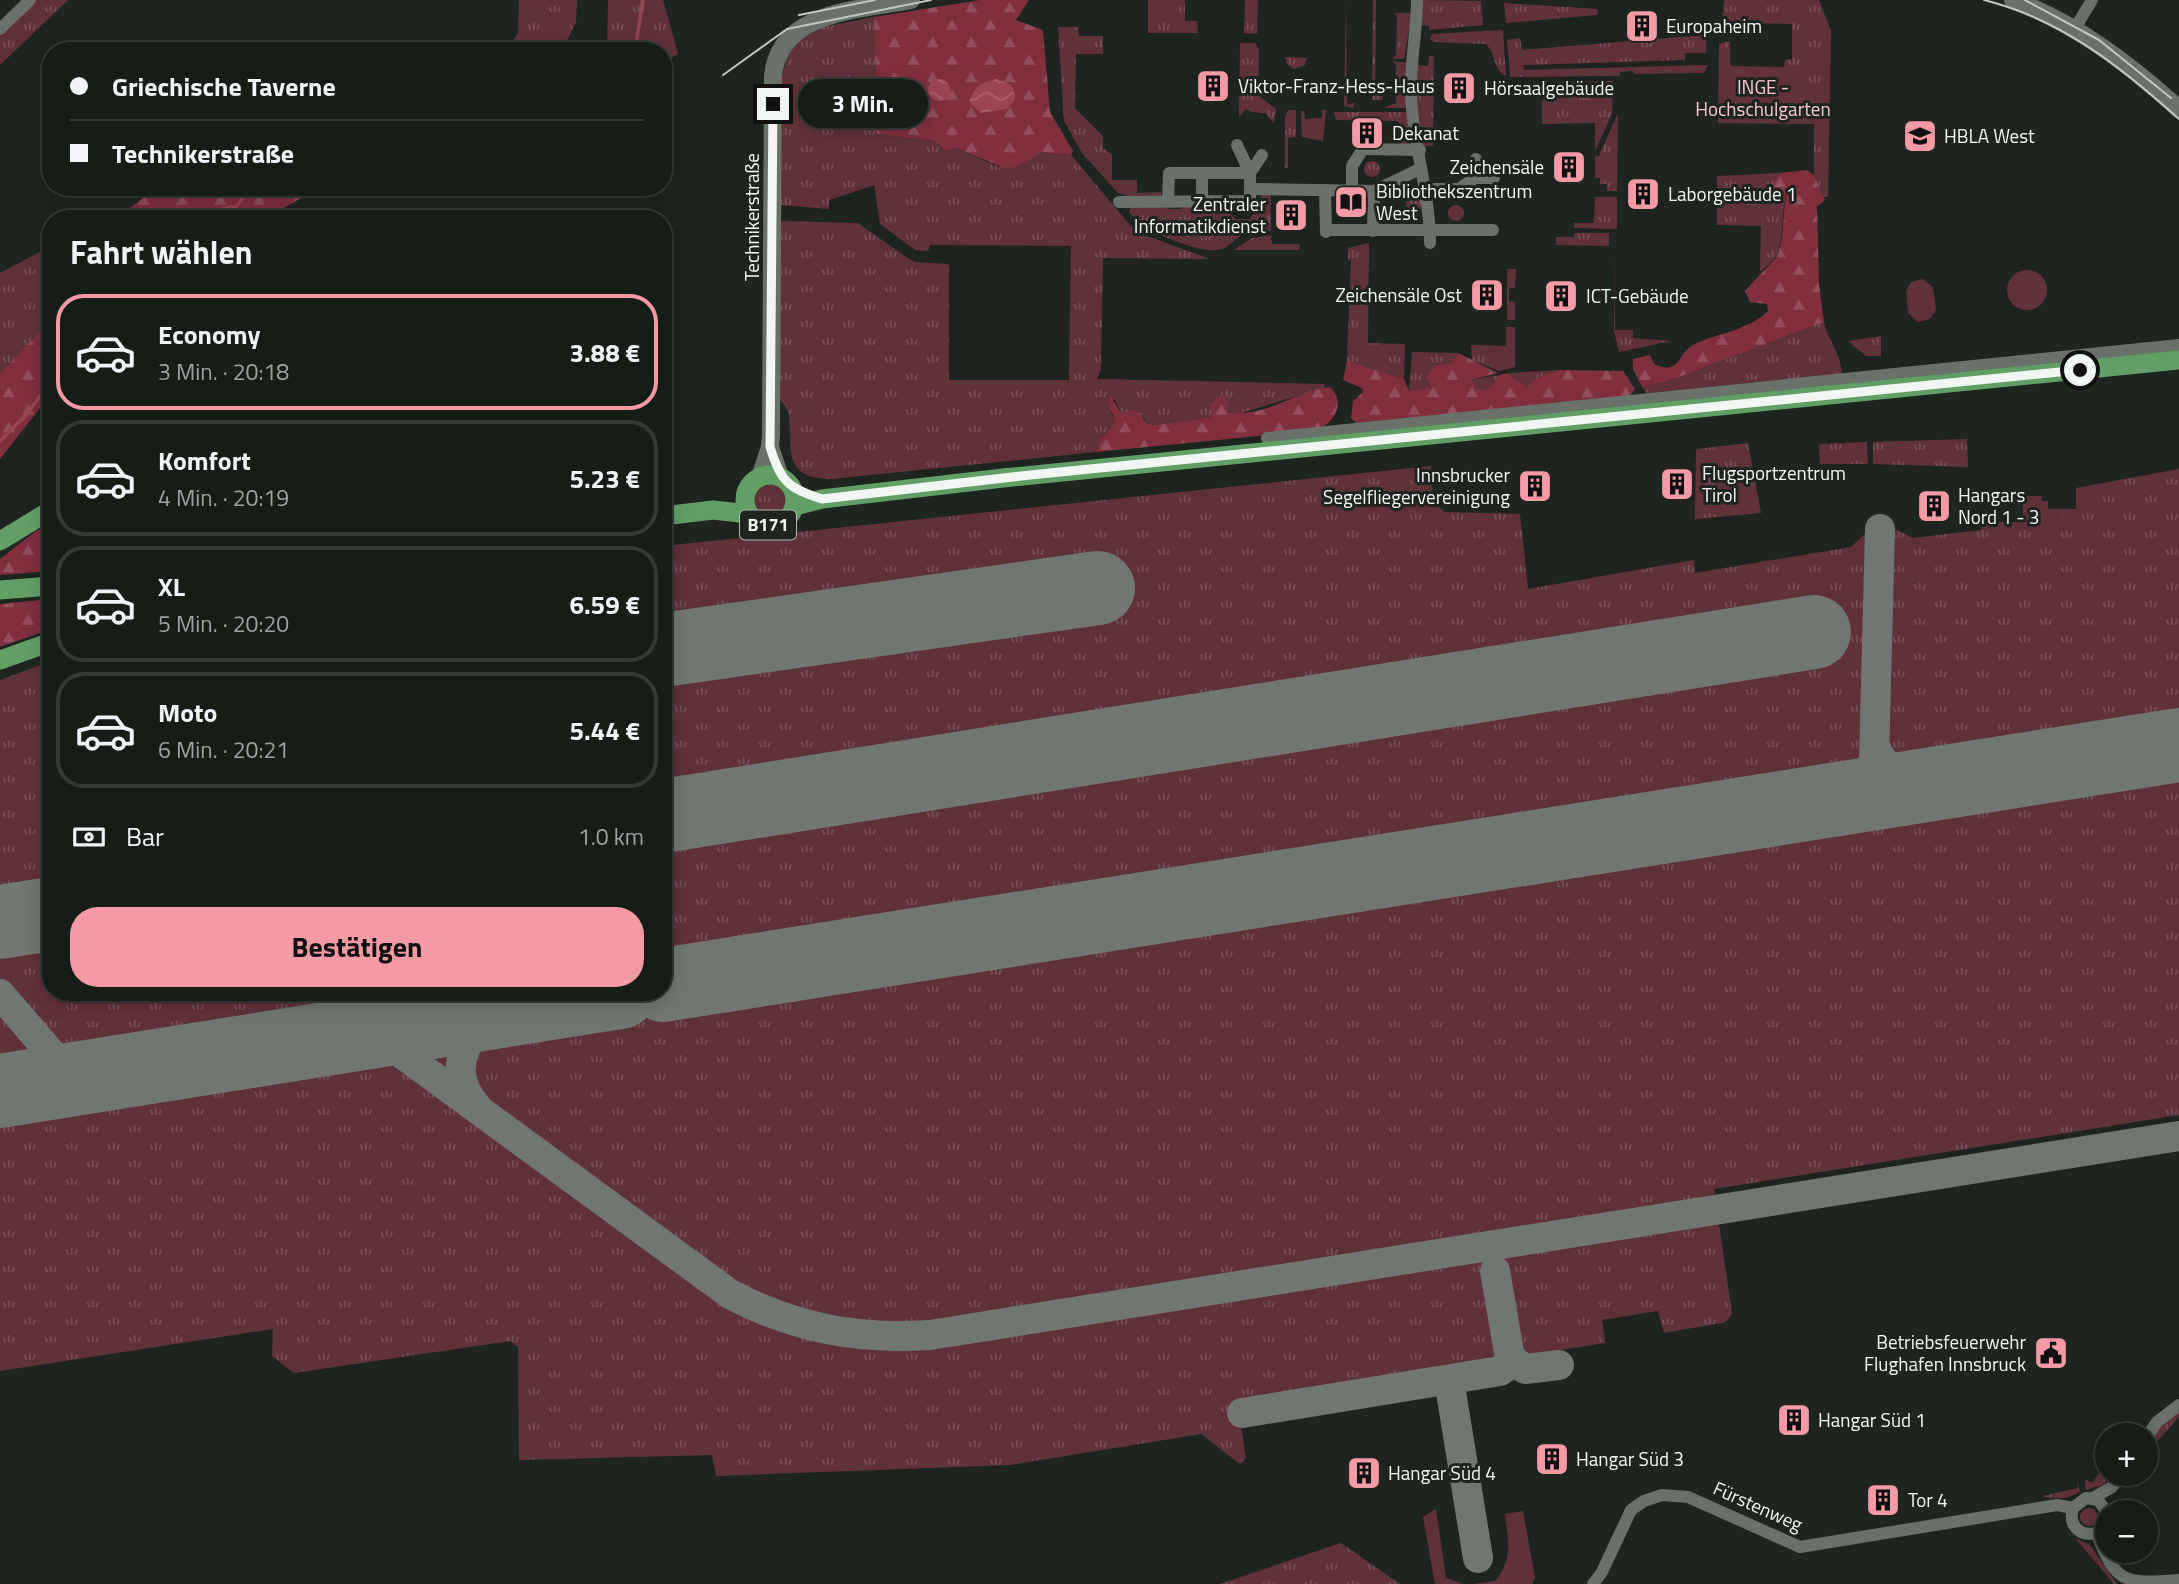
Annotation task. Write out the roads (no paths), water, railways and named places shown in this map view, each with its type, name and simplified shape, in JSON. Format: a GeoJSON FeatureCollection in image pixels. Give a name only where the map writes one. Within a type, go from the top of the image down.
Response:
{"type":"FeatureCollection","features":[{"type":"Feature","properties":{"kind":"main road","name":"B171"},"geometry":{"type":"LineString","coordinates":[[713,510],[746,494],[760,477],[790,491],[822,499],[1386,439],[2179,360]]}},
{"type":"Feature","properties":{"kind":"main road","name":"B171"},"geometry":{"type":"LineString","coordinates":[[672,515],[713,510],[749,514],[762,524],[777,524],[787,520],[790,491]]}},
{"type":"Feature","properties":{"kind":"main road","name":"B171"},"geometry":{"type":"LineString","coordinates":[[746,494],[749,514]]}},
{"type":"Feature","properties":{"kind":"main road"},"geometry":{"type":"LineString","coordinates":[[0,541],[42,515]]}},
{"type":"Feature","properties":{"kind":"main road"},"geometry":{"type":"LineString","coordinates":[[0,590],[42,587]]}},
{"type":"Feature","properties":{"kind":"main road"},"geometry":{"type":"LineString","coordinates":[[0,660],[42,645]]}},
{"type":"Feature","properties":{"kind":"street"},"geometry":{"type":"LineString","coordinates":[[0,29],[30,0]]}},
{"type":"Feature","properties":{"kind":"street","name":"Technikerstraße"},"geometry":{"type":"LineString","coordinates":[[760,477],[770,447],[773,77],[777,58],[791,36],[812,21],[911,0]]}},
{"type":"Feature","properties":{"kind":"street"},"geometry":{"type":"LineString","coordinates":[[2013,0],[2074,30],[2129,67],[2179,110]]}},
{"type":"Feature","properties":{"kind":"street"},"geometry":{"type":"LineString","coordinates":[[2074,30],[2092,0]]}},
{"type":"Feature","properties":{"kind":"street"},"geometry":{"type":"LineString","coordinates":[[1415,8],[1411,86],[1420,169],[1430,207],[1430,243]]}},
{"type":"Feature","properties":{"kind":"street"},"geometry":{"type":"LineString","coordinates":[[1119,202],[1250,201],[1250,173],[1237,145]]}},
{"type":"Feature","properties":{"kind":"street"},"geometry":{"type":"LineString","coordinates":[[1352,191],[1350,166],[1365,147],[1420,150]]}},
{"type":"Feature","properties":{"kind":"street"},"geometry":{"type":"LineString","coordinates":[[1250,173],[1262,155]]}},
{"type":"Feature","properties":{"kind":"street"},"geometry":{"type":"LineString","coordinates":[[1475,178],[1476,159]]}},
{"type":"Feature","properties":{"kind":"street"},"geometry":{"type":"LineString","coordinates":[[1250,189],[1374,191],[1420,169]]}},
{"type":"Feature","properties":{"kind":"street"},"geometry":{"type":"LineString","coordinates":[[1168,201],[1169,173],[1250,173]]}},
{"type":"Feature","properties":{"kind":"street"},"geometry":{"type":"LineString","coordinates":[[1202,173],[1202,201]]}},
{"type":"Feature","properties":{"kind":"street"},"geometry":{"type":"LineString","coordinates":[[1424,189],[1459,189],[1475,178],[1494,178]]}},
{"type":"Feature","properties":{"kind":"street"},"geometry":{"type":"LineString","coordinates":[[1325,190],[1326,231],[1493,230]]}},
{"type":"Feature","properties":{"kind":"street"},"geometry":{"type":"LineString","coordinates":[[1373,231],[1374,191]]}},
{"type":"Feature","properties":{"kind":"street"},"geometry":{"type":"LineString","coordinates":[[1267,438],[2179,345]]}},
{"type":"Feature","properties":{"kind":"street","name":"Technikerstraße"},"geometry":{"type":"LineString","coordinates":[[770,447],[790,491]]}},
{"type":"Feature","properties":{"kind":"street"},"geometry":{"type":"LineString","coordinates":[[2156,1423],[2179,1405]]}},
{"type":"Feature","properties":{"kind":"street"},"geometry":{"type":"LineString","coordinates":[[2073,1524],[2073,1508],[2081,1500],[2093,1498],[2113,1486]]}},
{"type":"Feature","properties":{"kind":"street","name":"Fürstenweg"},"geometry":{"type":"LineString","coordinates":[[1593,1584],[1602,1572],[1631,1510],[1644,1501],[1662,1495],[1688,1497],[1800,1547],[2057,1505],[2073,1508]]}},
{"type":"Feature","properties":{"kind":"street"},"geometry":{"type":"LineString","coordinates":[[2093,1498],[2097,1500]]}},
{"type":"Feature","properties":{"kind":"street"},"geometry":{"type":"LineString","coordinates":[[2039,1509],[2073,1524],[2080,1532],[2095,1533]]}},
{"type":"Feature","properties":{"kind":"street"},"geometry":{"type":"LineString","coordinates":[[2108,1563],[2119,1577],[2144,1583],[2179,1580]]}},
{"type":"Feature","properties":{"kind":"water"},"geometry":{"type":"Polygon","coordinates":[[[939,79],[949,86],[950,90],[943,100],[939,101],[929,94],[928,90],[935,80],[939,79]]]}},
{"type":"Feature","properties":{"kind":"water"},"geometry":{"type":"Polygon","coordinates":[[[996,79],[1011,85],[1015,100],[1007,109],[981,113],[969,102],[971,97],[978,86],[996,79]]]}},
{"type":"Feature","properties":{"kind":"waterway"},"geometry":{"type":"LineString","coordinates":[[636,42],[643,0]]}},
{"type":"Feature","properties":{"kind":"waterway"},"geometry":{"type":"LineString","coordinates":[[219,210],[237,206],[244,196]]}},
{"type":"Feature","properties":{"kind":"waterway"},"geometry":{"type":"LineString","coordinates":[[0,441],[26,415],[42,393]]}},
{"type":"Feature","properties":{"kind":"tram line"},"geometry":{"type":"LineString","coordinates":[[799,15],[875,0]]}},
{"type":"Feature","properties":{"kind":"tram line"},"geometry":{"type":"LineString","coordinates":[[723,75],[787,29],[931,0]]}},
{"type":"Feature","properties":{"kind":"tram line"},"geometry":{"type":"LineString","coordinates":[[1984,0],[2039,19],[2089,47],[2135,81],[2179,119]]}},
{"type":"Feature","properties":{"kind":"tram line"},"geometry":{"type":"LineString","coordinates":[[2025,0],[2099,40],[2171,98]]}},
{"type":"Feature","properties":{"kind":"place","name":"Europaheim"},"geometry":{"type":"Point","coordinates":[1642,26]}},
{"type":"Feature","properties":{"kind":"place","name":"Viktor-Franz-Hess-Haus"},"geometry":{"type":"Point","coordinates":[1213,86]}},
{"type":"Feature","properties":{"kind":"place","name":"Hörsaalgebäude"},"geometry":{"type":"Point","coordinates":[1459,88]}},
{"type":"Feature","properties":{"kind":"place","name":"Dekanat"},"geometry":{"type":"Point","coordinates":[1367,133]}},
{"type":"Feature","properties":{"kind":"place","name":"HBLA West"},"geometry":{"type":"Point","coordinates":[1920,136]}},
{"type":"Feature","properties":{"kind":"place","name":"Zeichensäle"},"geometry":{"type":"Point","coordinates":[1569,167]}},
{"type":"Feature","properties":{"kind":"place","name":"Laborgebäude 1"},"geometry":{"type":"Point","coordinates":[1643,194]}},
{"type":"Feature","properties":{"kind":"place","name":"Bibliothekszentrum West"},"geometry":{"type":"Point","coordinates":[1351,202]}},
{"type":"Feature","properties":{"kind":"place","name":"Zentraler Informatikdienst"},"geometry":{"type":"Point","coordinates":[1291,215]}},
{"type":"Feature","properties":{"kind":"place","name":"Zeichensäle Ost"},"geometry":{"type":"Point","coordinates":[1487,295]}},
{"type":"Feature","properties":{"kind":"place","name":"ICT-Gebäude"},"geometry":{"type":"Point","coordinates":[1561,296]}},
{"type":"Feature","properties":{"kind":"place","name":"Flugsportzentrum Tirol"},"geometry":{"type":"Point","coordinates":[1677,484]}},
{"type":"Feature","properties":{"kind":"place","name":"Innsbrucker Segelfliegervereinigung"},"geometry":{"type":"Point","coordinates":[1535,486]}},
{"type":"Feature","properties":{"kind":"place","name":"Hangars Nord 1 - 3"},"geometry":{"type":"Point","coordinates":[1934,506]}},
{"type":"Feature","properties":{"kind":"place","name":"Betriebsfeuerwehr Flughafen Innsbruck"},"geometry":{"type":"Point","coordinates":[2051,1353]}},
{"type":"Feature","properties":{"kind":"place","name":"Hangar Süd 1"},"geometry":{"type":"Point","coordinates":[1794,1420]}},
{"type":"Feature","properties":{"kind":"place","name":"Hangar Süd 3"},"geometry":{"type":"Point","coordinates":[1552,1459]}},
{"type":"Feature","properties":{"kind":"place","name":"Hangar Süd 4"},"geometry":{"type":"Point","coordinates":[1364,1473]}},
{"type":"Feature","properties":{"kind":"place","name":"Tor 4"},"geometry":{"type":"Point","coordinates":[1883,1500]}},
{"type":"Feature","properties":{"kind":"park label","name":"INGE - Hochschulgarten"},"geometry":{"type":"Point","coordinates":[1763,98]}}]}
